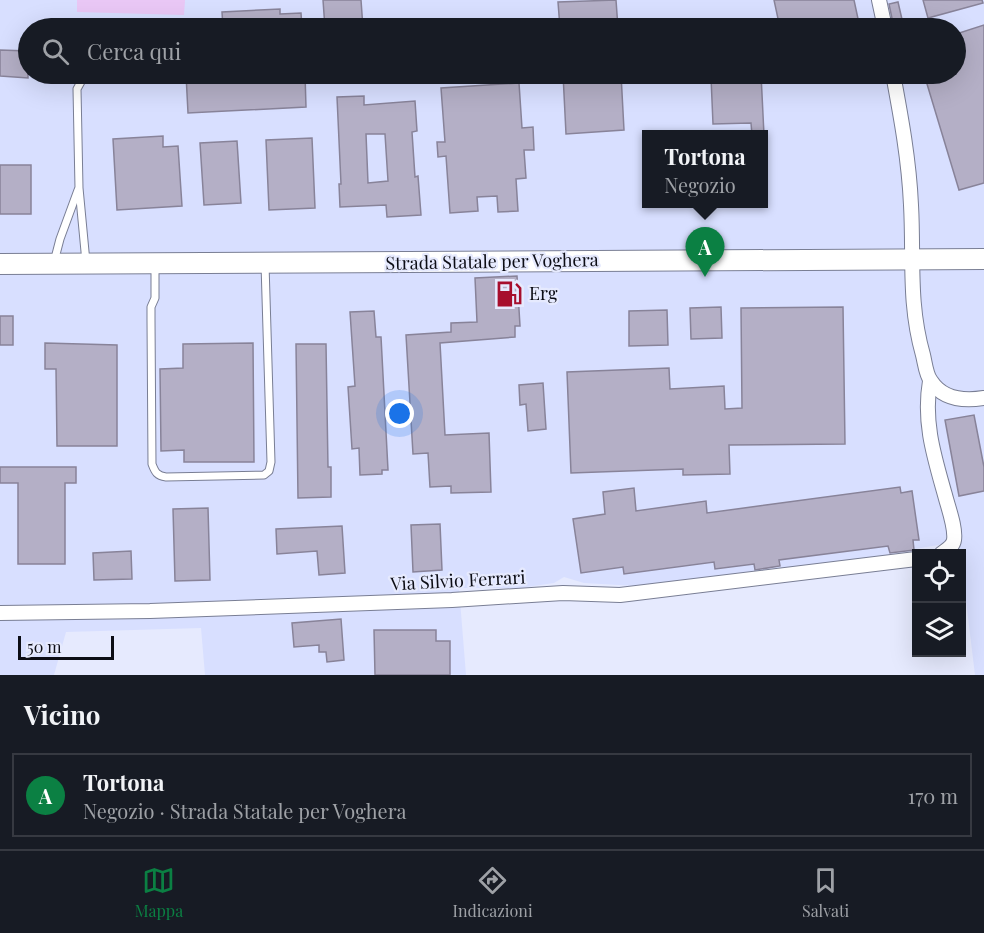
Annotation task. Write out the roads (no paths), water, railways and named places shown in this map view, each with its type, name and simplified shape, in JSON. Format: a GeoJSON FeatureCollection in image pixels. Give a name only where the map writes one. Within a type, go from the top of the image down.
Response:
{"type":"FeatureCollection","features":[{"type":"Feature","properties":{"kind":"main road","name":"Strada Statale per Voghera"},"geometry":{"type":"LineString","coordinates":[[0,264],[984,259]]}},
{"type":"Feature","properties":{"kind":"street"},"geometry":{"type":"LineString","coordinates":[[879,0],[883,18]]}},
{"type":"Feature","properties":{"kind":"street"},"geometry":{"type":"LineString","coordinates":[[895,84],[907,157],[911,206],[911,281],[916,331],[930,381],[927,418],[954,540],[949,549]]}},
{"type":"Feature","properties":{"kind":"street"},"geometry":{"type":"LineString","coordinates":[[930,381],[941,391],[960,400],[984,398]]}},
{"type":"Feature","properties":{"kind":"street","name":"Via Silvio Ferrari"},"geometry":{"type":"LineString","coordinates":[[0,613],[150,611],[452,600],[563,593],[620,595],[912,559]]}},
{"type":"Feature","properties":{"kind":"lane"},"geometry":{"type":"LineString","coordinates":[[81,84],[77,89],[79,188],[86,264]]}},
{"type":"Feature","properties":{"kind":"lane"},"geometry":{"type":"LineString","coordinates":[[53,265],[79,188]]}},
{"type":"Feature","properties":{"kind":"lane"},"geometry":{"type":"LineString","coordinates":[[155,264],[155,298],[151,307],[152,464],[159,476],[166,477],[264,475],[269,471],[271,462],[265,264]]}},
{"type":"Feature","properties":{"kind":"place","name":"Tortona"},"geometry":{"type":"Point","coordinates":[705,277]}},
{"type":"Feature","properties":{"kind":"place","name":"Erg"},"geometry":{"type":"Point","coordinates":[509,294]}}]}
